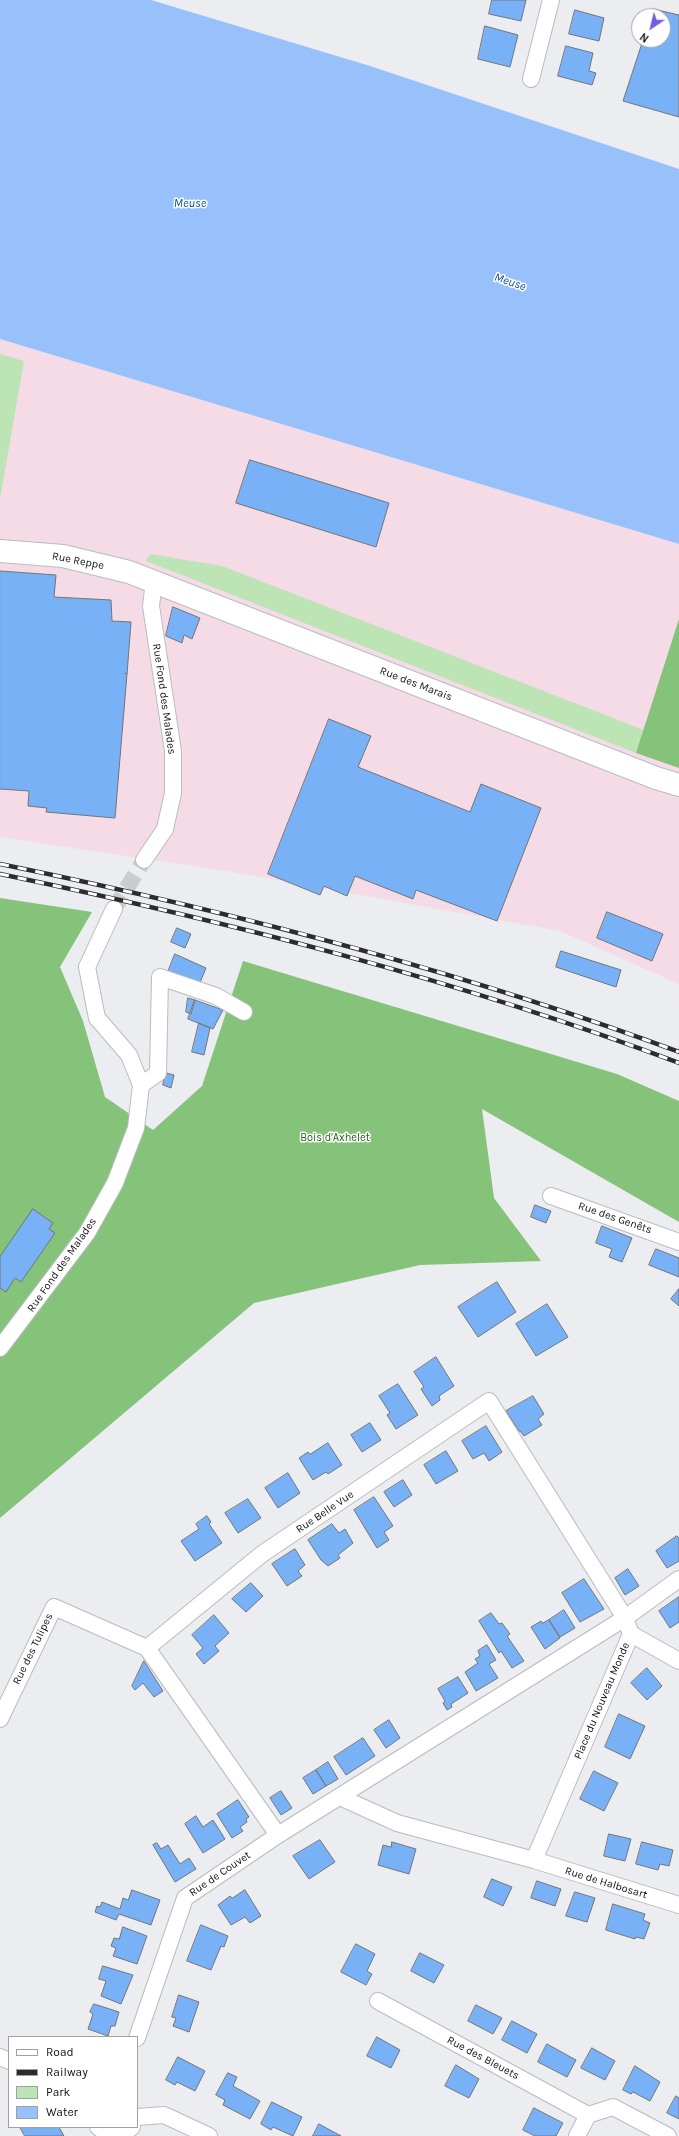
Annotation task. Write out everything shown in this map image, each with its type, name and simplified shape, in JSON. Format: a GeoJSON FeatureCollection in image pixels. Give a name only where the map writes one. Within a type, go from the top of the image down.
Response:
{"type":"FeatureCollection","features":[{"type":"Feature","properties":{"kind":"main road","name":"Rue Reppe"},"geometry":{"type":"LineString","coordinates":[[0,551],[63,556],[130,572],[154,580]]}},
{"type":"Feature","properties":{"kind":"main road","name":"Rue des Marais"},"geometry":{"type":"LineString","coordinates":[[154,580],[656,778],[679,785]]}},
{"type":"Feature","properties":{"kind":"street"},"geometry":{"type":"LineString","coordinates":[[531,79],[551,0]]}},
{"type":"Feature","properties":{"kind":"street","name":"Rue Fond des Malades"},"geometry":{"type":"LineString","coordinates":[[144,860],[165,829],[173,793],[173,751],[151,606],[154,580]]}},
{"type":"Feature","properties":{"kind":"street","name":"Rue Fond des Malades"},"geometry":{"type":"LineString","coordinates":[[0,1348],[87,1233],[115,1183],[136,1128],[141,1085],[129,1055],[97,1018],[87,967],[114,909]]}},
{"type":"Feature","properties":{"kind":"street"},"geometry":{"type":"LineString","coordinates":[[141,1085],[158,1073],[160,977],[216,996],[244,1012]]}},
{"type":"Feature","properties":{"kind":"street","name":"Rue des Genêts"},"geometry":{"type":"LineString","coordinates":[[551,1196],[679,1242]]}},
{"type":"Feature","properties":{"kind":"street","name":"Rue Belle Vue"},"geometry":{"type":"LineString","coordinates":[[147,1648],[262,1554],[489,1401],[625,1618]]}},
{"type":"Feature","properties":{"kind":"street"},"geometry":{"type":"LineString","coordinates":[[340,1797],[625,1618],[679,1579]]}},
{"type":"Feature","properties":{"kind":"street","name":"Rue des Tulipes"},"geometry":{"type":"LineString","coordinates":[[0,1719],[54,1606],[147,1648]]}},
{"type":"Feature","properties":{"kind":"street","name":"Place du Nouveau Monde"},"geometry":{"type":"LineString","coordinates":[[534,1860],[631,1634],[625,1618]]}},
{"type":"Feature","properties":{"kind":"street"},"geometry":{"type":"LineString","coordinates":[[631,1634],[679,1661]]}},
{"type":"Feature","properties":{"kind":"street"},"geometry":{"type":"LineString","coordinates":[[147,1648],[278,1834]]}},
{"type":"Feature","properties":{"kind":"street"},"geometry":{"type":"LineString","coordinates":[[340,1797],[397,1823],[534,1860]]}},
{"type":"Feature","properties":{"kind":"street","name":"Rue de Couvet"},"geometry":{"type":"LineString","coordinates":[[138,2036],[185,1898],[278,1834],[340,1797]]}},
{"type":"Feature","properties":{"kind":"street","name":"Rue de Halbosart"},"geometry":{"type":"LineString","coordinates":[[534,1860],[679,1905]]}},
{"type":"Feature","properties":{"kind":"street","name":"Rue des Bleuets"},"geometry":{"type":"LineString","coordinates":[[378,2001],[588,2115]]}},
{"type":"Feature","properties":{"kind":"street"},"geometry":{"type":"LineString","coordinates":[[577,2136],[588,2115],[613,2107],[668,2136]]}},
{"type":"Feature","properties":{"kind":"street"},"geometry":{"type":"LineString","coordinates":[[138,2118],[164,2115],[209,2136]]}},
{"type":"Feature","properties":{"kind":"street"},"geometry":{"type":"LineString","coordinates":[[103,2132],[119,2134],[125,2128]]}},
{"type":"Feature","properties":{"kind":"shaded area"},"geometry":{"type":"Polygon","coordinates":[[[0,339],[679,544],[679,984],[560,931],[233,872],[0,837],[0,339]]]}},
{"type":"Feature","properties":{"kind":"green space"},"geometry":{"type":"Polygon","coordinates":[[[0,354],[24,361],[0,499],[0,354]]]}},
{"type":"Feature","properties":{"kind":"green space"},"geometry":{"type":"Polygon","coordinates":[[[150,554],[222,566],[644,730],[636,753],[146,561],[150,554]]]}},
{"type":"Feature","properties":{"kind":"green space"},"geometry":{"type":"Polygon","coordinates":[[[679,619],[679,768],[636,753],[679,619]]]}},
{"type":"Feature","properties":{"kind":"green space","name":"Bois d'Axhelet"},"geometry":{"type":"Polygon","coordinates":[[[0,898],[92,912],[60,967],[83,1021],[105,1097],[153,1130],[202,1086],[243,961],[617,1074],[679,1101],[679,1222],[482,1109],[494,1198],[541,1261],[420,1265],[254,1303],[0,1518],[0,898]]]}},
{"type":"Feature","properties":{"kind":"water","name":"Meuse"},"geometry":{"type":"Polygon","coordinates":[[[0,0],[151,0],[370,66],[679,169],[679,544],[0,339],[0,0]]]}},
{"type":"Feature","properties":{"kind":"building"},"geometry":{"type":"Polygon","coordinates":[[[492,0],[526,0],[521,21],[489,14],[492,0]]]}},
{"type":"Feature","properties":{"kind":"building"},"geometry":{"type":"Polygon","coordinates":[[[575,10],[604,18],[599,41],[569,34],[575,10]]]}},
{"type":"Feature","properties":{"kind":"building"},"geometry":{"type":"Polygon","coordinates":[[[671,13],[679,15],[679,117],[623,101],[640,48],[671,48],[671,13]]]}},
{"type":"Feature","properties":{"kind":"building"},"geometry":{"type":"Polygon","coordinates":[[[485,26],[518,35],[510,67],[478,59],[485,26]]]}},
{"type":"Feature","properties":{"kind":"building"},"geometry":{"type":"Polygon","coordinates":[[[566,46],[593,53],[589,71],[596,73],[592,85],[558,76],[566,46]]]}},
{"type":"Feature","properties":{"kind":"building"},"geometry":{"type":"Polygon","coordinates":[[[250,460],[389,503],[376,547],[236,503],[250,460]]]}},
{"type":"Feature","properties":{"kind":"building"},"geometry":{"type":"Polygon","coordinates":[[[0,571],[56,575],[54,597],[111,600],[112,621],[131,622],[115,818],[46,812],[47,808],[28,806],[29,791],[0,789],[0,571]]]}},
{"type":"Feature","properties":{"kind":"building"},"geometry":{"type":"Polygon","coordinates":[[[173,607],[200,618],[192,639],[184,635],[182,643],[166,636],[173,607]]]}},
{"type":"Feature","properties":{"kind":"building"},"geometry":{"type":"Polygon","coordinates":[[[329,719],[371,736],[358,767],[470,812],[481,784],[541,808],[497,921],[416,890],[413,899],[355,876],[347,896],[324,886],[320,895],[268,874],[329,719]]]}},
{"type":"Feature","properties":{"kind":"building"},"geometry":{"type":"Polygon","coordinates":[[[607,912],[663,934],[652,961],[597,938],[607,912]]]}},
{"type":"Feature","properties":{"kind":"building"},"geometry":{"type":"Polygon","coordinates":[[[177,928],[191,934],[185,948],[171,942],[177,928]]]}},
{"type":"Feature","properties":{"kind":"building"},"geometry":{"type":"Polygon","coordinates":[[[561,951],[621,970],[616,987],[556,967],[561,951]]]}},
{"type":"Feature","properties":{"kind":"building"},"geometry":{"type":"Polygon","coordinates":[[[175,954],[206,968],[199,985],[168,972],[175,954]]]}},
{"type":"Feature","properties":{"kind":"building"},"geometry":{"type":"Polygon","coordinates":[[[188,998],[195,1000],[191,1014],[186,1012],[188,998]]]}},
{"type":"Feature","properties":{"kind":"building"},"geometry":{"type":"Polygon","coordinates":[[[195,1000],[223,1010],[213,1029],[188,1019],[195,1000]]]}},
{"type":"Feature","properties":{"kind":"building"},"geometry":{"type":"Polygon","coordinates":[[[199,1023],[210,1028],[204,1055],[192,1052],[199,1023]]]}},
{"type":"Feature","properties":{"kind":"building"},"geometry":{"type":"Polygon","coordinates":[[[166,1073],[174,1075],[171,1088],[163,1085],[166,1073]]]}},
{"type":"Feature","properties":{"kind":"building"},"geometry":{"type":"Polygon","coordinates":[[[535,1205],[551,1211],[546,1223],[531,1217],[535,1205]]]}},
{"type":"Feature","properties":{"kind":"building"},"geometry":{"type":"Polygon","coordinates":[[[33,1209],[53,1223],[49,1229],[55,1233],[21,1282],[15,1278],[6,1292],[0,1288],[0,1257],[33,1209]]]}},
{"type":"Feature","properties":{"kind":"building"},"geometry":{"type":"Polygon","coordinates":[[[602,1226],[632,1238],[622,1262],[609,1257],[612,1249],[596,1243],[602,1226]]]}},
{"type":"Feature","properties":{"kind":"building"},"geometry":{"type":"Polygon","coordinates":[[[656,1249],[679,1258],[679,1277],[649,1265],[656,1249]]]}},
{"type":"Feature","properties":{"kind":"building"},"geometry":{"type":"Polygon","coordinates":[[[497,1282],[516,1312],[478,1337],[458,1307],[497,1282]]]}},
{"type":"Feature","properties":{"kind":"building"},"geometry":{"type":"Polygon","coordinates":[[[679,1289],[679,1306],[671,1299],[679,1289]]]}},
{"type":"Feature","properties":{"kind":"building"},"geometry":{"type":"Polygon","coordinates":[[[547,1304],[568,1337],[536,1356],[516,1324],[547,1304]]]}},
{"type":"Feature","properties":{"kind":"building"},"geometry":{"type":"Polygon","coordinates":[[[436,1357],[454,1386],[439,1396],[440,1400],[432,1406],[421,1389],[424,1387],[414,1372],[436,1357]]]}},
{"type":"Feature","properties":{"kind":"building"},"geometry":{"type":"Polygon","coordinates":[[[398,1384],[418,1415],[396,1429],[387,1415],[390,1413],[379,1396],[398,1384]]]}},
{"type":"Feature","properties":{"kind":"building"},"geometry":{"type":"Polygon","coordinates":[[[533,1396],[544,1414],[538,1419],[542,1425],[524,1436],[506,1411],[533,1396]]]}},
{"type":"Feature","properties":{"kind":"building"},"geometry":{"type":"Polygon","coordinates":[[[370,1423],[381,1440],[362,1452],[351,1435],[370,1423]]]}},
{"type":"Feature","properties":{"kind":"building"},"geometry":{"type":"Polygon","coordinates":[[[486,1426],[502,1452],[489,1461],[484,1453],[473,1459],[462,1441],[486,1426]]]}},
{"type":"Feature","properties":{"kind":"building"},"geometry":{"type":"Polygon","coordinates":[[[328,1443],[342,1465],[328,1474],[326,1472],[313,1480],[299,1458],[308,1452],[310,1454],[328,1443]]]}},
{"type":"Feature","properties":{"kind":"building"},"geometry":{"type":"Polygon","coordinates":[[[446,1451],[458,1471],[436,1484],[424,1465],[446,1451]]]}},
{"type":"Feature","properties":{"kind":"building"},"geometry":{"type":"Polygon","coordinates":[[[288,1473],[300,1493],[278,1508],[265,1488],[288,1473]]]}},
{"type":"Feature","properties":{"kind":"building"},"geometry":{"type":"Polygon","coordinates":[[[403,1480],[412,1495],[394,1507],[384,1492],[403,1480]]]}},
{"type":"Feature","properties":{"kind":"building"},"geometry":{"type":"Polygon","coordinates":[[[374,1497],[393,1526],[384,1532],[389,1540],[377,1548],[354,1510],[374,1497]]]}},
{"type":"Feature","properties":{"kind":"building"},"geometry":{"type":"Polygon","coordinates":[[[248,1499],[261,1518],[238,1533],[225,1513],[248,1499]]]}},
{"type":"Feature","properties":{"kind":"building"},"geometry":{"type":"Polygon","coordinates":[[[207,1516],[211,1522],[209,1524],[222,1543],[195,1561],[181,1541],[199,1529],[196,1524],[207,1516]]]}},
{"type":"Feature","properties":{"kind":"building"},"geometry":{"type":"Polygon","coordinates":[[[332,1524],[339,1533],[345,1529],[353,1543],[338,1555],[340,1558],[328,1566],[321,1560],[308,1540],[332,1524]]]}},
{"type":"Feature","properties":{"kind":"building"},"geometry":{"type":"Polygon","coordinates":[[[677,1536],[679,1538],[679,1561],[667,1568],[656,1551],[677,1536]]]}},
{"type":"Feature","properties":{"kind":"building"},"geometry":{"type":"Polygon","coordinates":[[[295,1549],[305,1565],[298,1571],[302,1576],[287,1586],[272,1564],[295,1549]]]}},
{"type":"Feature","properties":{"kind":"building"},"geometry":{"type":"Polygon","coordinates":[[[628,1569],[639,1586],[625,1595],[615,1578],[628,1569]]]}},
{"type":"Feature","properties":{"kind":"building"},"geometry":{"type":"Polygon","coordinates":[[[584,1579],[604,1609],[580,1622],[562,1593],[584,1579]]]}},
{"type":"Feature","properties":{"kind":"building"},"geometry":{"type":"Polygon","coordinates":[[[251,1583],[263,1596],[246,1612],[232,1599],[251,1583]]]}},
{"type":"Feature","properties":{"kind":"building"},"geometry":{"type":"Polygon","coordinates":[[[679,1597],[679,1622],[670,1628],[659,1611],[679,1597]]]}},
{"type":"Feature","properties":{"kind":"building"},"geometry":{"type":"Polygon","coordinates":[[[564,1610],[575,1628],[560,1637],[549,1620],[564,1610]]]}},
{"type":"Feature","properties":{"kind":"building"},"geometry":{"type":"Polygon","coordinates":[[[491,1613],[499,1624],[502,1623],[510,1634],[507,1636],[524,1661],[512,1668],[501,1651],[499,1653],[479,1621],[491,1613]]]}},
{"type":"Feature","properties":{"kind":"building"},"geometry":{"type":"Polygon","coordinates":[[[214,1615],[229,1633],[215,1646],[219,1651],[204,1664],[196,1654],[203,1648],[192,1635],[214,1615]]]}},
{"type":"Feature","properties":{"kind":"building"},"geometry":{"type":"Polygon","coordinates":[[[549,1620],[560,1638],[545,1649],[531,1627],[541,1621],[542,1623],[549,1620]]]}},
{"type":"Feature","properties":{"kind":"building"},"geometry":{"type":"Polygon","coordinates":[[[487,1645],[496,1660],[489,1664],[498,1678],[476,1691],[465,1672],[478,1663],[475,1659],[480,1656],[478,1651],[487,1645]]]}},
{"type":"Feature","properties":{"kind":"building"},"geometry":{"type":"Polygon","coordinates":[[[144,1661],[163,1691],[154,1697],[143,1683],[135,1690],[132,1686],[144,1661]]]}},
{"type":"Feature","properties":{"kind":"building"},"geometry":{"type":"Polygon","coordinates":[[[647,1668],[662,1686],[647,1700],[631,1683],[647,1668]]]}},
{"type":"Feature","properties":{"kind":"building"},"geometry":{"type":"Polygon","coordinates":[[[458,1677],[468,1693],[451,1704],[452,1707],[447,1710],[443,1703],[445,1701],[438,1689],[458,1677]]]}},
{"type":"Feature","properties":{"kind":"building"},"geometry":{"type":"Polygon","coordinates":[[[619,1714],[645,1726],[630,1759],[605,1747],[619,1714]]]}},
{"type":"Feature","properties":{"kind":"building"},"geometry":{"type":"Polygon","coordinates":[[[389,1720],[400,1738],[386,1748],[374,1730],[389,1720]]]}},
{"type":"Feature","properties":{"kind":"building"},"geometry":{"type":"Polygon","coordinates":[[[363,1738],[375,1756],[346,1775],[334,1757],[363,1738]]]}},
{"type":"Feature","properties":{"kind":"building"},"geometry":{"type":"Polygon","coordinates":[[[328,1762],[338,1779],[326,1786],[316,1770],[328,1762]]]}},
{"type":"Feature","properties":{"kind":"building"},"geometry":{"type":"Polygon","coordinates":[[[316,1770],[326,1786],[313,1794],[303,1778],[316,1770]]]}},
{"type":"Feature","properties":{"kind":"building"},"geometry":{"type":"Polygon","coordinates":[[[594,1771],[618,1783],[604,1811],[580,1799],[594,1771]]]}},
{"type":"Feature","properties":{"kind":"building"},"geometry":{"type":"Polygon","coordinates":[[[281,1791],[292,1808],[281,1815],[270,1798],[281,1791]]]}},
{"type":"Feature","properties":{"kind":"building"},"geometry":{"type":"Polygon","coordinates":[[[238,1800],[249,1817],[246,1819],[247,1822],[240,1827],[243,1831],[232,1838],[217,1814],[238,1800]]]}},
{"type":"Feature","properties":{"kind":"building"},"geometry":{"type":"Polygon","coordinates":[[[196,1816],[203,1827],[213,1820],[225,1839],[203,1853],[185,1824],[196,1816]]]}},
{"type":"Feature","properties":{"kind":"building"},"geometry":{"type":"Polygon","coordinates":[[[609,1834],[631,1839],[625,1861],[604,1856],[609,1834]]]}},
{"type":"Feature","properties":{"kind":"building"},"geometry":{"type":"Polygon","coordinates":[[[320,1840],[335,1862],[309,1879],[293,1856],[320,1840]]]}},
{"type":"Feature","properties":{"kind":"building"},"geometry":{"type":"Polygon","coordinates":[[[392,1842],[416,1849],[409,1874],[378,1865],[383,1845],[391,1847],[392,1842]]]}},
{"type":"Feature","properties":{"kind":"building"},"geometry":{"type":"Polygon","coordinates":[[[642,1842],[673,1850],[669,1866],[660,1864],[658,1870],[636,1864],[642,1842]]]}},
{"type":"Feature","properties":{"kind":"building"},"geometry":{"type":"Polygon","coordinates":[[[157,1843],[161,1849],[168,1845],[180,1864],[189,1858],[196,1869],[175,1882],[153,1845],[157,1843]]]}},
{"type":"Feature","properties":{"kind":"building"},"geometry":{"type":"Polygon","coordinates":[[[492,1879],[512,1887],[503,1906],[484,1897],[492,1879]]]}},
{"type":"Feature","properties":{"kind":"building"},"geometry":{"type":"Polygon","coordinates":[[[537,1881],[561,1889],[555,1906],[531,1898],[537,1881]]]}},
{"type":"Feature","properties":{"kind":"building"},"geometry":{"type":"Polygon","coordinates":[[[132,1890],[160,1900],[151,1925],[119,1914],[116,1920],[95,1912],[97,1906],[100,1907],[102,1902],[120,1909],[123,1898],[128,1900],[132,1890]]]}},
{"type":"Feature","properties":{"kind":"building"},"geometry":{"type":"Polygon","coordinates":[[[245,1890],[261,1916],[250,1923],[245,1917],[231,1925],[218,1905],[230,1896],[232,1898],[245,1890]]]}},
{"type":"Feature","properties":{"kind":"building"},"geometry":{"type":"Polygon","coordinates":[[[575,1892],[595,1898],[587,1922],[566,1916],[575,1892]]]}},
{"type":"Feature","properties":{"kind":"building"},"geometry":{"type":"Polygon","coordinates":[[[613,1904],[645,1914],[643,1920],[650,1923],[644,1939],[636,1937],[635,1939],[606,1930],[613,1904]]]}},
{"type":"Feature","properties":{"kind":"building"},"geometry":{"type":"Polygon","coordinates":[[[201,1925],[228,1936],[224,1947],[221,1946],[211,1970],[187,1961],[201,1925]]]}},
{"type":"Feature","properties":{"kind":"building"},"geometry":{"type":"Polygon","coordinates":[[[123,1927],[147,1936],[137,1964],[113,1956],[116,1948],[111,1946],[114,1938],[119,1939],[123,1927]]]}},
{"type":"Feature","properties":{"kind":"building"},"geometry":{"type":"Polygon","coordinates":[[[356,1944],[375,1954],[367,1971],[372,1974],[366,1985],[341,1972],[356,1944]]]}},
{"type":"Feature","properties":{"kind":"building"},"geometry":{"type":"Polygon","coordinates":[[[420,1953],[444,1965],[434,1983],[411,1971],[420,1953]]]}},
{"type":"Feature","properties":{"kind":"building"},"geometry":{"type":"Polygon","coordinates":[[[103,1966],[133,1975],[121,2004],[101,1996],[106,1981],[99,1979],[103,1966]]]}},
{"type":"Feature","properties":{"kind":"building"},"geometry":{"type":"Polygon","coordinates":[[[179,1995],[199,2002],[189,2032],[173,2026],[176,2018],[172,2017],[179,1995]]]}},
{"type":"Feature","properties":{"kind":"building"},"geometry":{"type":"Polygon","coordinates":[[[94,2004],[119,2012],[115,2026],[111,2026],[108,2036],[88,2029],[93,2014],[90,2012],[94,2004]]]}},
{"type":"Feature","properties":{"kind":"building"},"geometry":{"type":"Polygon","coordinates":[[[476,2005],[502,2018],[493,2034],[468,2021],[476,2005]]]}},
{"type":"Feature","properties":{"kind":"building"},"geometry":{"type":"Polygon","coordinates":[[[512,2021],[537,2034],[527,2053],[502,2040],[512,2021]]]}},
{"type":"Feature","properties":{"kind":"building"},"geometry":{"type":"Polygon","coordinates":[[[377,2037],[400,2050],[391,2068],[367,2056],[377,2037]]]}},
{"type":"Feature","properties":{"kind":"building"},"geometry":{"type":"Polygon","coordinates":[[[547,2044],[576,2060],[567,2077],[538,2062],[547,2044]]]}},
{"type":"Feature","properties":{"kind":"building"},"geometry":{"type":"Polygon","coordinates":[[[592,2048],[615,2061],[605,2080],[581,2068],[592,2048]]]}},
{"type":"Feature","properties":{"kind":"building"},"geometry":{"type":"Polygon","coordinates":[[[178,2057],[205,2071],[195,2091],[177,2082],[175,2085],[166,2080],[178,2057]]]}},
{"type":"Feature","properties":{"kind":"building"},"geometry":{"type":"Polygon","coordinates":[[[456,2065],[479,2079],[469,2098],[445,2086],[456,2065]]]}},
{"type":"Feature","properties":{"kind":"building"},"geometry":{"type":"Polygon","coordinates":[[[635,2066],[660,2082],[650,2101],[633,2092],[631,2094],[623,2090],[635,2066]]]}},
{"type":"Feature","properties":{"kind":"building"},"geometry":{"type":"Polygon","coordinates":[[[228,2073],[237,2077],[233,2086],[260,2101],[250,2119],[223,2105],[225,2100],[216,2095],[228,2073]]]}},
{"type":"Feature","properties":{"kind":"building"},"geometry":{"type":"Polygon","coordinates":[[[676,2096],[679,2098],[679,2119],[667,2113],[676,2096]]]}},
{"type":"Feature","properties":{"kind":"building"},"geometry":{"type":"Polygon","coordinates":[[[272,2102],[302,2117],[293,2136],[273,2127],[271,2130],[261,2124],[272,2102]]]}},
{"type":"Feature","properties":{"kind":"building"},"geometry":{"type":"Polygon","coordinates":[[[534,2108],[563,2123],[556,2136],[535,2136],[523,2130],[534,2108]]]}},
{"type":"Feature","properties":{"kind":"building"},"geometry":{"type":"Polygon","coordinates":[[[319,2124],[341,2136],[313,2136],[319,2124]]]}},
{"type":"Feature","properties":{"kind":"building"},"geometry":{"type":"Polygon","coordinates":[[[21,2128],[60,2128],[64,2136],[25,2136],[21,2128]]]}},
{"type":"Feature","properties":{"kind":"tunnel"},"geometry":{"type":"LineString","coordinates":[[114,909],[144,860]]}},
{"type":"Feature","properties":{"kind":"railway"},"geometry":{"type":"LineString","coordinates":[[0,864],[172,902],[343,945],[512,995],[596,1022],[679,1052]]}},
{"type":"Feature","properties":{"kind":"railway"},"geometry":{"type":"LineString","coordinates":[[0,874],[172,912],[343,955],[512,1005],[679,1063]]}}]}
